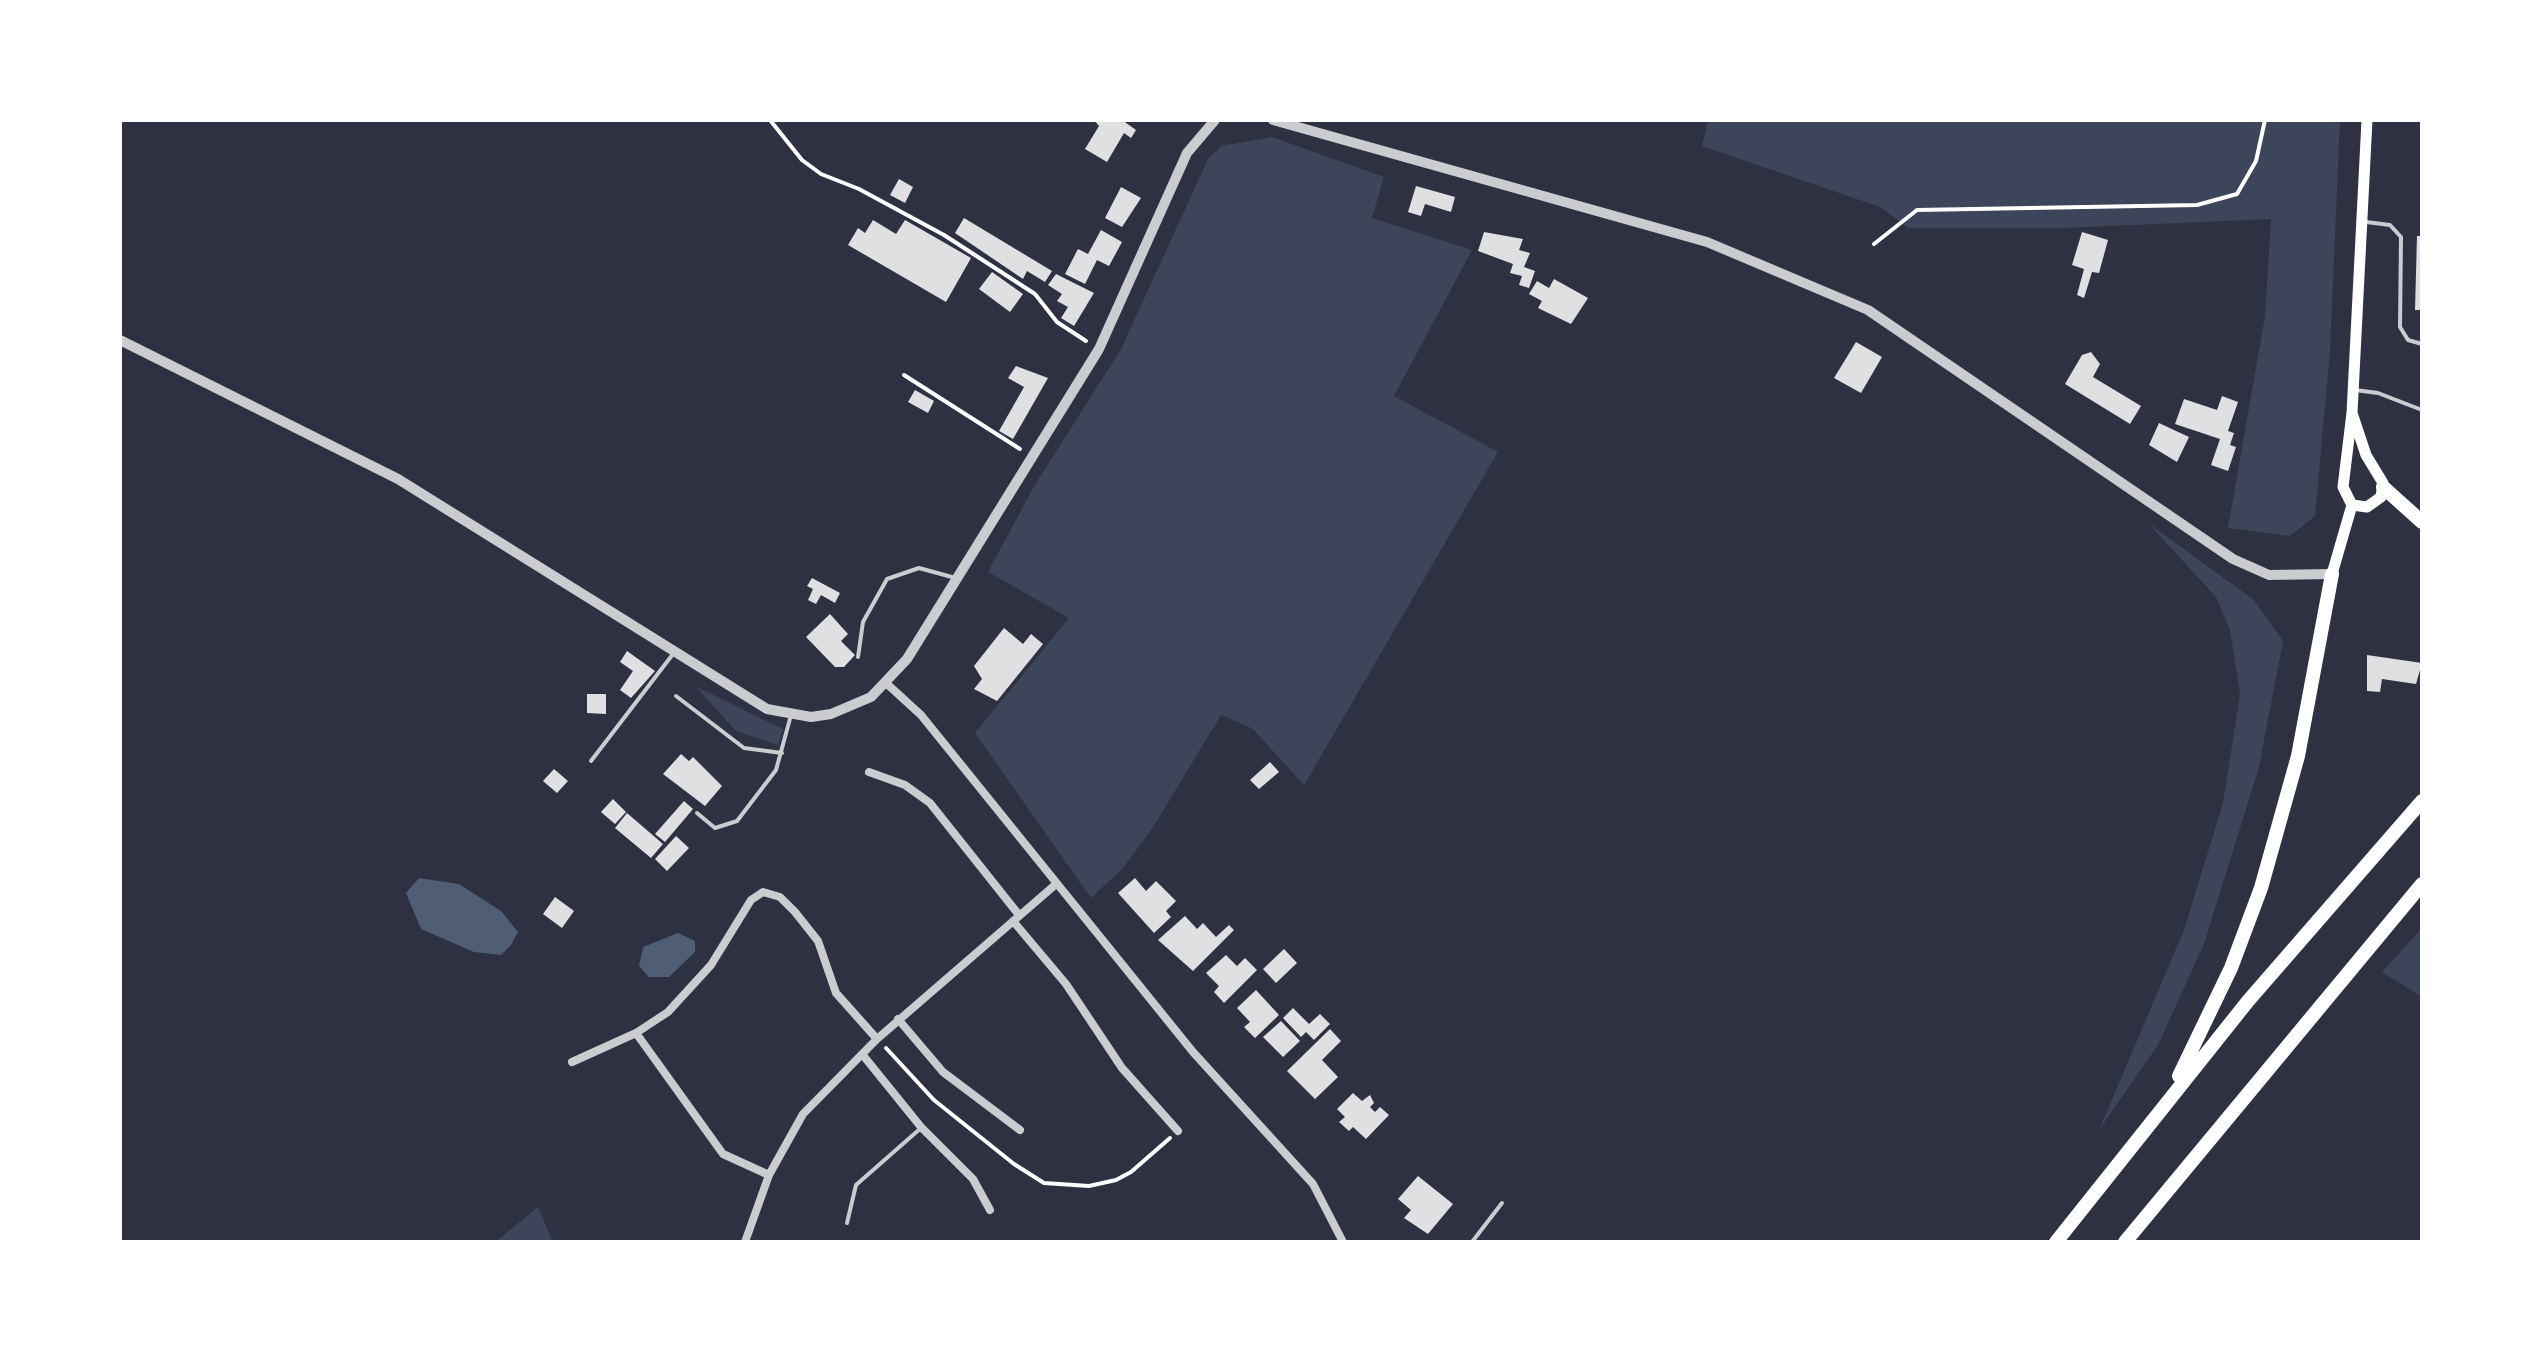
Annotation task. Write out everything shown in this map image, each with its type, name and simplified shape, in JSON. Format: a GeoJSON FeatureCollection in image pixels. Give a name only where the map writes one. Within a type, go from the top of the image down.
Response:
{"type":"FeatureCollection","features":[{"type":"Feature","properties":{"kind":"highway"},"geometry":{"type":"LineString","coordinates":[[2384,488],[2422,522]]}},
{"type":"Feature","properties":{"kind":"highway"},"geometry":{"type":"LineString","coordinates":[[2168,1099],[2207,1021],[2260,888],[2298,756],[2332,574]]}},
{"type":"Feature","properties":{"kind":"highway"},"geometry":{"type":"LineString","coordinates":[[2056,1242],[2168,1099],[2422,801]]}},
{"type":"Feature","properties":{"kind":"highway"},"geometry":{"type":"LineString","coordinates":[[2126,1241],[2422,884]]}},
{"type":"Feature","properties":{"kind":"main road"},"geometry":{"type":"LineString","coordinates":[[2352,505],[2344,494],[2343,478],[2352,413],[2368,120]]}},
{"type":"Feature","properties":{"kind":"main road"},"geometry":{"type":"LineString","coordinates":[[2352,413],[2384,488],[2373,504],[2352,505]]}},
{"type":"Feature","properties":{"kind":"main road"},"geometry":{"type":"LineString","coordinates":[[2343,478],[2355,466],[2372,466]]}},
{"type":"Feature","properties":{"kind":"main road"},"geometry":{"type":"LineString","coordinates":[[2332,574],[2352,505]]}},
{"type":"Feature","properties":{"kind":"street"},"geometry":{"type":"LineString","coordinates":[[120,340],[398,479],[767,709],[810,716],[853,708],[886,683],[907,659],[1099,348],[1188,153],[1216,120]]}},
{"type":"Feature","properties":{"kind":"street"},"geometry":{"type":"LineString","coordinates":[[1273,120],[1707,242],[1836,296],[1868,310],[1996,393],[2233,559],[2269,575],[2332,574]]}},
{"type":"Feature","properties":{"kind":"street"},"geometry":{"type":"LineString","coordinates":[[886,683],[933,729],[1193,1052],[1313,1184],[1343,1242]]}},
{"type":"Feature","properties":{"kind":"street"},"geometry":{"type":"LineString","coordinates":[[870,772],[905,785],[930,803],[1066,984],[1122,1068],[1178,1131]]}},
{"type":"Feature","properties":{"kind":"street"},"geometry":{"type":"LineString","coordinates":[[745,1242],[769,1174],[790,1130],[877,1039],[1055,885]]}},
{"type":"Feature","properties":{"kind":"street"},"geometry":{"type":"LineString","coordinates":[[572,1062],[668,1012],[711,965],[751,900],[769,892],[795,912],[818,941],[836,993],[877,1039]]}},
{"type":"Feature","properties":{"kind":"street"},"geometry":{"type":"LineString","coordinates":[[898,1020],[943,1072],[1020,1130]]}},
{"type":"Feature","properties":{"kind":"street"},"geometry":{"type":"LineString","coordinates":[[636,1032],[723,1154],[769,1174]]}},
{"type":"Feature","properties":{"kind":"street"},"geometry":{"type":"LineString","coordinates":[[862,1054],[922,1127],[973,1179],[990,1210]]}},
{"type":"Feature","properties":{"kind":"lane"},"geometry":{"type":"LineString","coordinates":[[2361,222],[2390,226],[2400,237],[2400,327],[2408,340],[2422,344]]}},
{"type":"Feature","properties":{"kind":"lane"},"geometry":{"type":"LineString","coordinates":[[2352,390],[2378,393],[2422,410]]}},
{"type":"Feature","properties":{"kind":"lane"},"geometry":{"type":"LineString","coordinates":[[858,656],[863,622],[887,579],[920,568],[956,579]]}},
{"type":"Feature","properties":{"kind":"lane"},"geometry":{"type":"LineString","coordinates":[[590,761],[674,652]]}},
{"type":"Feature","properties":{"kind":"lane"},"geometry":{"type":"LineString","coordinates":[[676,696],[744,748],[782,753]]}},
{"type":"Feature","properties":{"kind":"lane"},"geometry":{"type":"LineString","coordinates":[[697,812],[715,828],[737,821],[761,795],[782,753],[791,714]]}},
{"type":"Feature","properties":{"kind":"lane"},"geometry":{"type":"LineString","coordinates":[[846,1222],[856,1184],[922,1127]]}},
{"type":"Feature","properties":{"kind":"lane"},"geometry":{"type":"LineString","coordinates":[[1472,1242],[1502,1203]]}},
{"type":"Feature","properties":{"kind":"path"},"geometry":{"type":"LineString","coordinates":[[770,120],[802,160],[821,174],[859,189],[944,235],[1036,294],[1057,322],[1084,340]]}},
{"type":"Feature","properties":{"kind":"path"},"geometry":{"type":"LineString","coordinates":[[1874,244],[1918,210],[2197,205],[2237,194],[2256,162],[2265,120]]}},
{"type":"Feature","properties":{"kind":"path"},"geometry":{"type":"LineString","coordinates":[[904,374],[1020,450]]}},
{"type":"Feature","properties":{"kind":"path"},"geometry":{"type":"LineString","coordinates":[[877,1039],[934,1100],[1014,1164],[1044,1182],[1078,1187],[1116,1180],[1132,1172],[1178,1131]]}},
{"type":"Feature","properties":{"kind":"shaded area"},"geometry":{"type":"Polygon","coordinates":[[[1708,120],[2340,120],[2330,351],[2315,516],[2290,536],[2228,528],[2265,316],[2271,219],[2065,228],[1909,228],[1880,207],[1702,146],[1708,120]]]}},
{"type":"Feature","properties":{"kind":"shaded area"},"geometry":{"type":"Polygon","coordinates":[[[1272,137],[1384,177],[1372,218],[1472,250],[1394,396],[1498,452],[1304,785],[1253,729],[1221,715],[1152,829],[1123,868],[1091,898],[975,733],[1069,618],[988,572],[1033,488],[1121,349],[1208,159],[1221,146],[1272,137]]]}},
{"type":"Feature","properties":{"kind":"shaded area"},"geometry":{"type":"Polygon","coordinates":[[[2148,523],[2254,600],[2283,641],[2259,767],[2204,944],[2158,1045],[2099,1130],[2184,930],[2223,803],[2240,694],[2230,630],[2216,597],[2148,523]]]}},
{"type":"Feature","properties":{"kind":"shaded area"},"geometry":{"type":"Polygon","coordinates":[[[695,686],[783,729],[778,745],[736,731],[695,686]]]}},
{"type":"Feature","properties":{"kind":"shaded area"},"geometry":{"type":"Polygon","coordinates":[[[419,878],[459,884],[501,911],[518,932],[511,945],[501,955],[474,952],[421,929],[406,893],[419,878]]]}},
{"type":"Feature","properties":{"kind":"shaded area"},"geometry":{"type":"Polygon","coordinates":[[[2422,928],[2422,997],[2382,972],[2422,928]]]}},
{"type":"Feature","properties":{"kind":"shaded area"},"geometry":{"type":"Polygon","coordinates":[[[678,933],[695,941],[695,952],[669,977],[649,977],[639,966],[643,947],[678,933]]]}},
{"type":"Feature","properties":{"kind":"shaded area"},"geometry":{"type":"Polygon","coordinates":[[[538,1207],[553,1242],[495,1242],[521,1221],[538,1207]]]}},
{"type":"Feature","properties":{"kind":"building"},"geometry":{"type":"Polygon","coordinates":[[[1094,120],[1122,120],[1136,130],[1131,138],[1124,133],[1107,162],[1085,149],[1099,126],[1094,120]]]}},
{"type":"Feature","properties":{"kind":"building"},"geometry":{"type":"Polygon","coordinates":[[[899,179],[913,187],[905,203],[890,195],[899,179]]]}},
{"type":"Feature","properties":{"kind":"building"},"geometry":{"type":"Polygon","coordinates":[[[1416,186],[1455,197],[1451,212],[1425,204],[1421,216],[1408,212],[1416,186]]]}},
{"type":"Feature","properties":{"kind":"building"},"geometry":{"type":"Polygon","coordinates":[[[1121,187],[1141,198],[1122,227],[1105,218],[1121,187]]]}},
{"type":"Feature","properties":{"kind":"building"},"geometry":{"type":"Polygon","coordinates":[[[964,218],[1052,271],[1045,282],[1027,271],[1023,279],[955,233],[964,218]]]}},
{"type":"Feature","properties":{"kind":"building"},"geometry":{"type":"Polygon","coordinates":[[[873,220],[896,234],[905,220],[971,258],[946,302],[848,245],[858,228],[865,233],[873,220]]]}},
{"type":"Feature","properties":{"kind":"building"},"geometry":{"type":"Polygon","coordinates":[[[1101,230],[1122,242],[1109,266],[1097,260],[1085,284],[1065,274],[1078,249],[1088,254],[1101,230]]]}},
{"type":"Feature","properties":{"kind":"building"},"geometry":{"type":"Polygon","coordinates":[[[1484,232],[1523,239],[1519,250],[1530,253],[1524,267],[1535,271],[1529,288],[1519,285],[1522,276],[1510,273],[1513,264],[1478,251],[1484,232]]]}},
{"type":"Feature","properties":{"kind":"building"},"geometry":{"type":"Polygon","coordinates":[[[2082,232],[2108,240],[2099,273],[2092,272],[2084,298],[2077,295],[2084,269],[2072,265],[2082,232]]]}},
{"type":"Feature","properties":{"kind":"building"},"geometry":{"type":"Polygon","coordinates":[[[2417,236],[2422,236],[2422,310],[2415,310],[2417,236]]]}},
{"type":"Feature","properties":{"kind":"building"},"geometry":{"type":"Polygon","coordinates":[[[992,272],[1023,294],[1010,312],[979,289],[992,272]]]}},
{"type":"Feature","properties":{"kind":"building"},"geometry":{"type":"Polygon","coordinates":[[[1056,274],[1094,293],[1074,326],[1061,318],[1068,307],[1057,301],[1062,294],[1048,285],[1056,274]]]}},
{"type":"Feature","properties":{"kind":"building"},"geometry":{"type":"Polygon","coordinates":[[[1554,279],[1588,298],[1571,324],[1538,308],[1542,301],[1529,294],[1537,281],[1549,288],[1554,279]]]}},
{"type":"Feature","properties":{"kind":"building"},"geometry":{"type":"Polygon","coordinates":[[[1856,342],[1882,357],[1861,393],[1834,378],[1856,342]]]}},
{"type":"Feature","properties":{"kind":"building"},"geometry":{"type":"Polygon","coordinates":[[[2091,352],[2100,364],[2093,377],[2141,406],[2130,424],[2065,384],[2082,355],[2091,352]]]}},
{"type":"Feature","properties":{"kind":"building"},"geometry":{"type":"Polygon","coordinates":[[[1016,366],[1048,378],[1013,439],[999,431],[1024,387],[1008,378],[1016,366]]]}},
{"type":"Feature","properties":{"kind":"building"},"geometry":{"type":"Polygon","coordinates":[[[915,390],[934,401],[928,413],[908,402],[915,390]]]}},
{"type":"Feature","properties":{"kind":"building"},"geometry":{"type":"Polygon","coordinates":[[[2222,396],[2238,402],[2228,431],[2234,433],[2230,445],[2236,447],[2228,471],[2211,465],[2220,439],[2175,424],[2184,399],[2217,410],[2222,396]]]}},
{"type":"Feature","properties":{"kind":"building"},"geometry":{"type":"Polygon","coordinates":[[[2159,423],[2189,437],[2177,462],[2149,445],[2159,423]]]}},
{"type":"Feature","properties":{"kind":"building"},"geometry":{"type":"Polygon","coordinates":[[[812,578],[840,593],[835,603],[821,595],[816,604],[808,600],[813,589],[807,586],[812,578]]]}},
{"type":"Feature","properties":{"kind":"building"},"geometry":{"type":"Polygon","coordinates":[[[830,614],[848,634],[841,641],[855,655],[844,667],[835,667],[806,637],[830,614]]]}},
{"type":"Feature","properties":{"kind":"building"},"geometry":{"type":"Polygon","coordinates":[[[1004,628],[1023,644],[1031,634],[1043,644],[997,701],[974,689],[982,679],[974,666],[1004,628]]]}},
{"type":"Feature","properties":{"kind":"building"},"geometry":{"type":"Polygon","coordinates":[[[627,651],[655,671],[631,698],[620,690],[633,671],[620,662],[627,651]]]}},
{"type":"Feature","properties":{"kind":"building"},"geometry":{"type":"Polygon","coordinates":[[[2367,655],[2422,663],[2416,684],[2382,679],[2380,692],[2367,691],[2367,655]]]}},
{"type":"Feature","properties":{"kind":"building"},"geometry":{"type":"Polygon","coordinates":[[[587,694],[606,694],[606,714],[587,713],[587,694]]]}},
{"type":"Feature","properties":{"kind":"building"},"geometry":{"type":"Polygon","coordinates":[[[681,754],[689,761],[693,757],[722,786],[705,806],[663,774],[681,754]]]}},
{"type":"Feature","properties":{"kind":"building"},"geometry":{"type":"Polygon","coordinates":[[[1270,762],[1279,772],[1259,789],[1250,780],[1270,762]]]}},
{"type":"Feature","properties":{"kind":"building"},"geometry":{"type":"Polygon","coordinates":[[[554,769],[568,781],[557,793],[543,781],[554,769]]]}},
{"type":"Feature","properties":{"kind":"building"},"geometry":{"type":"Polygon","coordinates":[[[613,799],[626,812],[615,824],[601,812],[613,799]]]}},
{"type":"Feature","properties":{"kind":"building"},"geometry":{"type":"Polygon","coordinates":[[[684,801],[693,809],[665,842],[655,834],[684,801]]]}},
{"type":"Feature","properties":{"kind":"building"},"geometry":{"type":"Polygon","coordinates":[[[627,813],[663,844],[651,858],[615,828],[627,813]]]}},
{"type":"Feature","properties":{"kind":"building"},"geometry":{"type":"Polygon","coordinates":[[[676,836],[689,848],[667,871],[655,859],[676,836]]]}},
{"type":"Feature","properties":{"kind":"building"},"geometry":{"type":"Polygon","coordinates":[[[1135,878],[1146,891],[1156,881],[1176,901],[1166,911],[1171,917],[1154,933],[1118,893],[1135,878]]]}},
{"type":"Feature","properties":{"kind":"building"},"geometry":{"type":"Polygon","coordinates":[[[555,897],[574,911],[562,928],[543,914],[555,897]]]}},
{"type":"Feature","properties":{"kind":"building"},"geometry":{"type":"Polygon","coordinates":[[[1185,916],[1197,929],[1203,923],[1216,937],[1229,925],[1234,930],[1193,971],[1158,940],[1185,916]]]}},
{"type":"Feature","properties":{"kind":"building"},"geometry":{"type":"Polygon","coordinates":[[[1284,949],[1297,963],[1276,983],[1263,969],[1284,949]]]}},
{"type":"Feature","properties":{"kind":"building"},"geometry":{"type":"Polygon","coordinates":[[[1226,955],[1237,966],[1245,958],[1257,970],[1224,1003],[1214,992],[1219,986],[1206,973],[1226,955]]]}},
{"type":"Feature","properties":{"kind":"building"},"geometry":{"type":"Polygon","coordinates":[[[1256,990],[1279,1015],[1255,1038],[1244,1027],[1250,1022],[1237,1008],[1256,990]]]}},
{"type":"Feature","properties":{"kind":"building"},"geometry":{"type":"Polygon","coordinates":[[[1293,1008],[1309,1024],[1320,1014],[1330,1024],[1314,1040],[1306,1032],[1301,1037],[1283,1018],[1293,1008]]]}},
{"type":"Feature","properties":{"kind":"building"},"geometry":{"type":"Polygon","coordinates":[[[1281,1021],[1300,1041],[1283,1057],[1263,1037],[1281,1021]]]}},
{"type":"Feature","properties":{"kind":"building"},"geometry":{"type":"Polygon","coordinates":[[[1330,1029],[1341,1041],[1322,1060],[1338,1077],[1315,1099],[1287,1071],[1330,1029]]]}},
{"type":"Feature","properties":{"kind":"building"},"geometry":{"type":"Polygon","coordinates":[[[1353,1093],[1362,1101],[1370,1095],[1374,1103],[1370,1107],[1375,1112],[1380,1107],[1389,1115],[1366,1139],[1353,1127],[1349,1131],[1339,1122],[1345,1117],[1337,1109],[1353,1093]]]}},
{"type":"Feature","properties":{"kind":"building"},"geometry":{"type":"Polygon","coordinates":[[[1418,1176],[1453,1204],[1428,1234],[1404,1218],[1411,1210],[1398,1199],[1418,1176]]]}}]}
